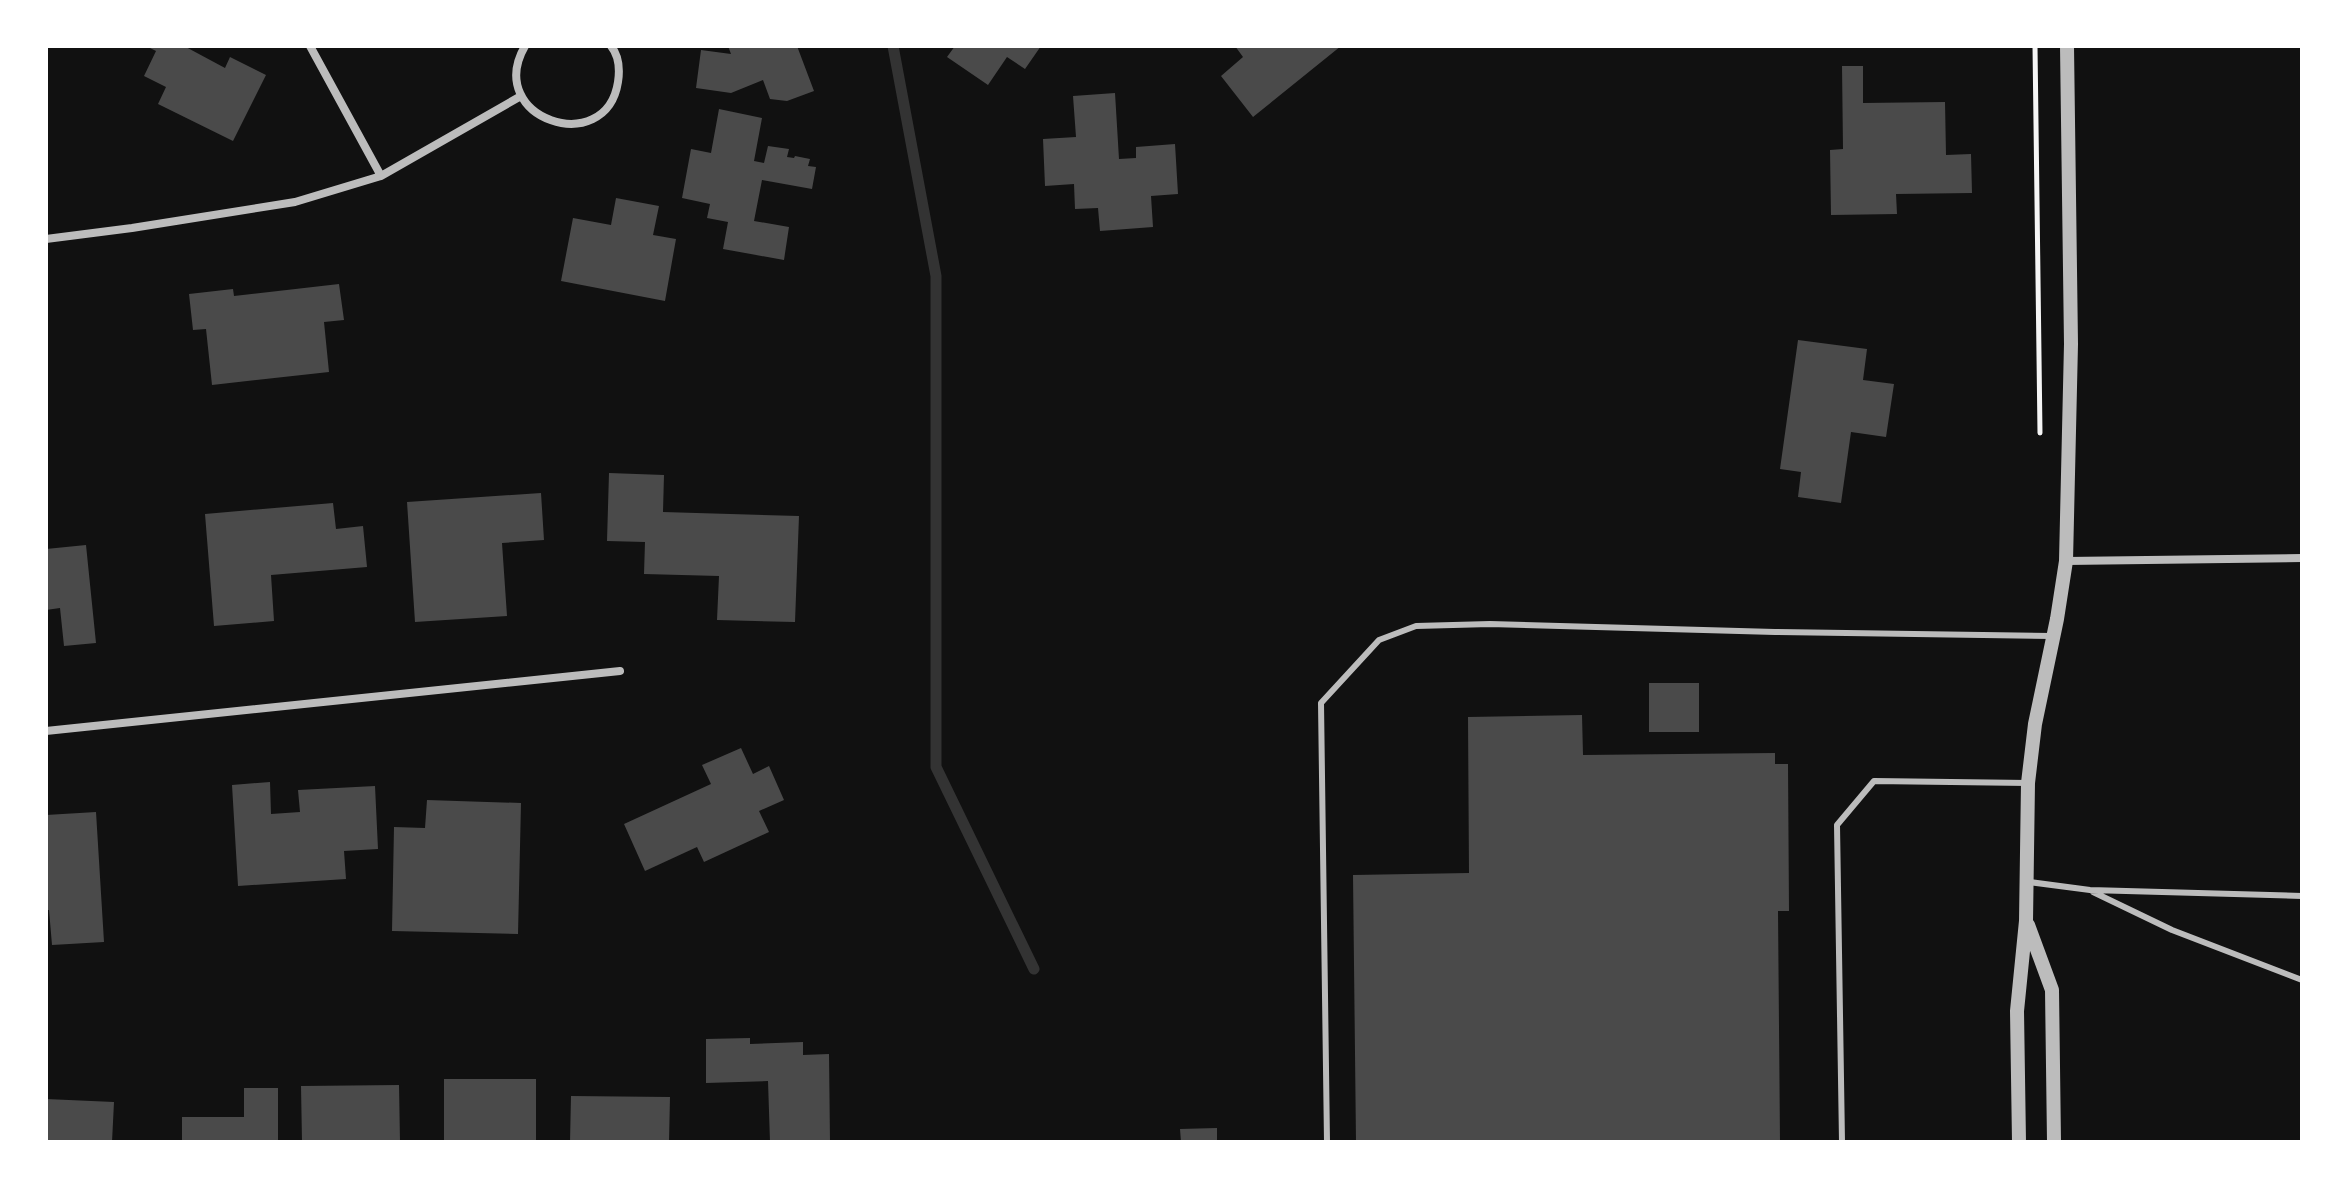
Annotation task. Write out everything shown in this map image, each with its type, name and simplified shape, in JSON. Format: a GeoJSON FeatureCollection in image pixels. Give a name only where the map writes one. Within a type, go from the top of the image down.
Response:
{"type":"FeatureCollection","features":[{"type":"Feature","properties":{"kind":"street"},"geometry":{"type":"LineString","coordinates":[[310,46],[381,176]]}},
{"type":"Feature","properties":{"kind":"street"},"geometry":{"type":"LineString","coordinates":[[525,46],[517,76],[521,96],[533,112],[551,122],[571,125],[590,120],[606,108],[617,91],[620,70],[611,46]]}},
{"type":"Feature","properties":{"kind":"street"},"geometry":{"type":"LineString","coordinates":[[2019,1142],[2017,1011],[2026,921],[2028,783],[2035,724],[2066,561],[2071,344],[2067,46]]}},
{"type":"Feature","properties":{"kind":"street"},"geometry":{"type":"LineString","coordinates":[[46,239],[295,202],[381,176],[521,96]]}},
{"type":"Feature","properties":{"kind":"street"},"geometry":{"type":"LineString","coordinates":[[2066,561],[2302,558]]}},
{"type":"Feature","properties":{"kind":"street"},"geometry":{"type":"LineString","coordinates":[[46,731],[620,671]]}},
{"type":"Feature","properties":{"kind":"street"},"geometry":{"type":"LineString","coordinates":[[2026,921],[2052,990],[2054,1142]]}},
{"type":"Feature","properties":{"kind":"lane"},"geometry":{"type":"LineString","coordinates":[[1327,1142],[1321,703],[1379,640],[1416,626],[1490,624],[2053,636]]}},
{"type":"Feature","properties":{"kind":"lane"},"geometry":{"type":"LineString","coordinates":[[1842,1142],[1837,825],[1874,781],[2028,783]]}},
{"type":"Feature","properties":{"kind":"lane"},"geometry":{"type":"LineString","coordinates":[[2026,882],[2090,890],[2302,896]]}},
{"type":"Feature","properties":{"kind":"lane"},"geometry":{"type":"LineString","coordinates":[[2090,890],[2172,930],[2302,980]]}},
{"type":"Feature","properties":{"kind":"path"},"geometry":{"type":"LineString","coordinates":[[2035,46],[2040,446]]}},
{"type":"Feature","properties":{"kind":"building"},"geometry":{"type":"Polygon","coordinates":[[[146,46],[184,46],[225,68],[230,57],[266,75],[233,141],[158,104],[166,87],[144,76],[156,51],[146,46]]]}},
{"type":"Feature","properties":{"kind":"building"},"geometry":{"type":"Polygon","coordinates":[[[728,46],[797,46],[814,91],[787,101],[770,99],[763,80],[731,93],[696,88],[701,50],[731,54],[728,46]]]}},
{"type":"Feature","properties":{"kind":"building"},"geometry":{"type":"Polygon","coordinates":[[[955,46],[1041,46],[1025,69],[1007,57],[988,85],[947,57],[955,46]]]}},
{"type":"Feature","properties":{"kind":"building"},"geometry":{"type":"Polygon","coordinates":[[[1235,46],[1341,46],[1253,117],[1221,76],[1243,57],[1235,46]]]}},
{"type":"Feature","properties":{"kind":"building"},"geometry":{"type":"Polygon","coordinates":[[[1842,66],[1863,66],[1863,103],[1945,102],[1946,155],[1971,154],[1972,193],[1896,194],[1897,214],[1831,215],[1830,150],[1843,149],[1842,66]]]}},
{"type":"Feature","properties":{"kind":"building"},"geometry":{"type":"Polygon","coordinates":[[[1115,93],[1119,159],[1136,158],[1136,147],[1175,144],[1178,194],[1151,196],[1153,227],[1100,231],[1098,208],[1075,209],[1074,184],[1045,186],[1043,139],[1076,137],[1073,96],[1115,93]]]}},
{"type":"Feature","properties":{"kind":"building"},"geometry":{"type":"Polygon","coordinates":[[[719,109],[762,118],[754,161],[764,163],[768,146],[789,149],[787,157],[810,159],[808,166],[816,167],[812,189],[762,180],[754,221],[789,227],[784,260],[723,249],[728,222],[707,218],[710,204],[682,198],[691,149],[711,153],[719,109]]]}},
{"type":"Feature","properties":{"kind":"building"},"geometry":{"type":"Polygon","coordinates":[[[616,198],[659,206],[653,235],[676,239],[665,301],[561,281],[573,218],[611,225],[616,198]]]}},
{"type":"Feature","properties":{"kind":"building"},"geometry":{"type":"Polygon","coordinates":[[[339,284],[344,320],[324,322],[329,372],[212,385],[206,329],[193,330],[189,294],[233,289],[234,296],[339,284]]]}},
{"type":"Feature","properties":{"kind":"building"},"geometry":{"type":"Polygon","coordinates":[[[1798,340],[1867,349],[1863,380],[1894,384],[1886,437],[1851,432],[1841,503],[1798,497],[1801,472],[1780,469],[1798,340]]]}},
{"type":"Feature","properties":{"kind":"building"},"geometry":{"type":"Polygon","coordinates":[[[609,473],[664,475],[663,512],[799,516],[795,622],[717,620],[719,576],[644,574],[645,542],[607,541],[609,473]]]}},
{"type":"Feature","properties":{"kind":"building"},"geometry":{"type":"Polygon","coordinates":[[[541,493],[544,540],[502,543],[507,616],[415,622],[407,502],[541,493]]]}},
{"type":"Feature","properties":{"kind":"building"},"geometry":{"type":"Polygon","coordinates":[[[333,503],[336,529],[363,526],[367,567],[271,575],[274,621],[214,626],[205,514],[333,503]]]}},
{"type":"Feature","properties":{"kind":"building"},"geometry":{"type":"Polygon","coordinates":[[[86,545],[96,643],[64,646],[60,608],[46,610],[46,549],[86,545]]]}},
{"type":"Feature","properties":{"kind":"building"},"geometry":{"type":"Polygon","coordinates":[[[1649,683],[1699,683],[1699,732],[1649,732],[1649,683]]]}},
{"type":"Feature","properties":{"kind":"building"},"geometry":{"type":"Polygon","coordinates":[[[1582,715],[1583,755],[1775,753],[1775,764],[1788,764],[1789,911],[1778,911],[1780,1142],[1356,1142],[1353,875],[1469,873],[1468,717],[1582,715]]]}},
{"type":"Feature","properties":{"kind":"building"},"geometry":{"type":"Polygon","coordinates":[[[741,748],[753,774],[769,766],[784,800],[759,811],[769,832],[704,862],[697,847],[645,871],[624,824],[711,784],[702,765],[741,748]]]}},
{"type":"Feature","properties":{"kind":"building"},"geometry":{"type":"Polygon","coordinates":[[[270,782],[271,814],[300,812],[298,790],[375,786],[378,849],[344,851],[346,879],[238,886],[232,785],[270,782]]]}},
{"type":"Feature","properties":{"kind":"building"},"geometry":{"type":"Polygon","coordinates":[[[427,800],[521,803],[518,934],[392,931],[394,827],[425,828],[427,800]]]}},
{"type":"Feature","properties":{"kind":"building"},"geometry":{"type":"Polygon","coordinates":[[[96,812],[104,942],[52,945],[49,910],[46,910],[46,815],[96,812]]]}},
{"type":"Feature","properties":{"kind":"building"},"geometry":{"type":"Polygon","coordinates":[[[750,1038],[750,1044],[803,1042],[803,1055],[829,1054],[830,1142],[770,1142],[768,1081],[706,1083],[706,1039],[750,1038]]]}},
{"type":"Feature","properties":{"kind":"building"},"geometry":{"type":"Polygon","coordinates":[[[444,1079],[536,1079],[536,1142],[444,1142],[444,1079]]]}},
{"type":"Feature","properties":{"kind":"building"},"geometry":{"type":"Polygon","coordinates":[[[399,1085],[400,1142],[302,1142],[301,1086],[399,1085]]]}},
{"type":"Feature","properties":{"kind":"building"},"geometry":{"type":"Polygon","coordinates":[[[244,1088],[278,1088],[278,1142],[182,1142],[182,1117],[244,1117],[244,1088]]]}},
{"type":"Feature","properties":{"kind":"building"},"geometry":{"type":"Polygon","coordinates":[[[571,1096],[670,1097],[669,1142],[570,1142],[571,1096]]]}},
{"type":"Feature","properties":{"kind":"building"},"geometry":{"type":"Polygon","coordinates":[[[46,1099],[114,1102],[112,1142],[46,1142],[46,1099]]]}},
{"type":"Feature","properties":{"kind":"building"},"geometry":{"type":"Polygon","coordinates":[[[1217,1128],[1217,1142],[1181,1142],[1180,1129],[1217,1128]]]}},
{"type":"Feature","properties":{"kind":"waterway"},"geometry":{"type":"LineString","coordinates":[[893,46],[936,276],[936,767],[1034,969]]}}]}
